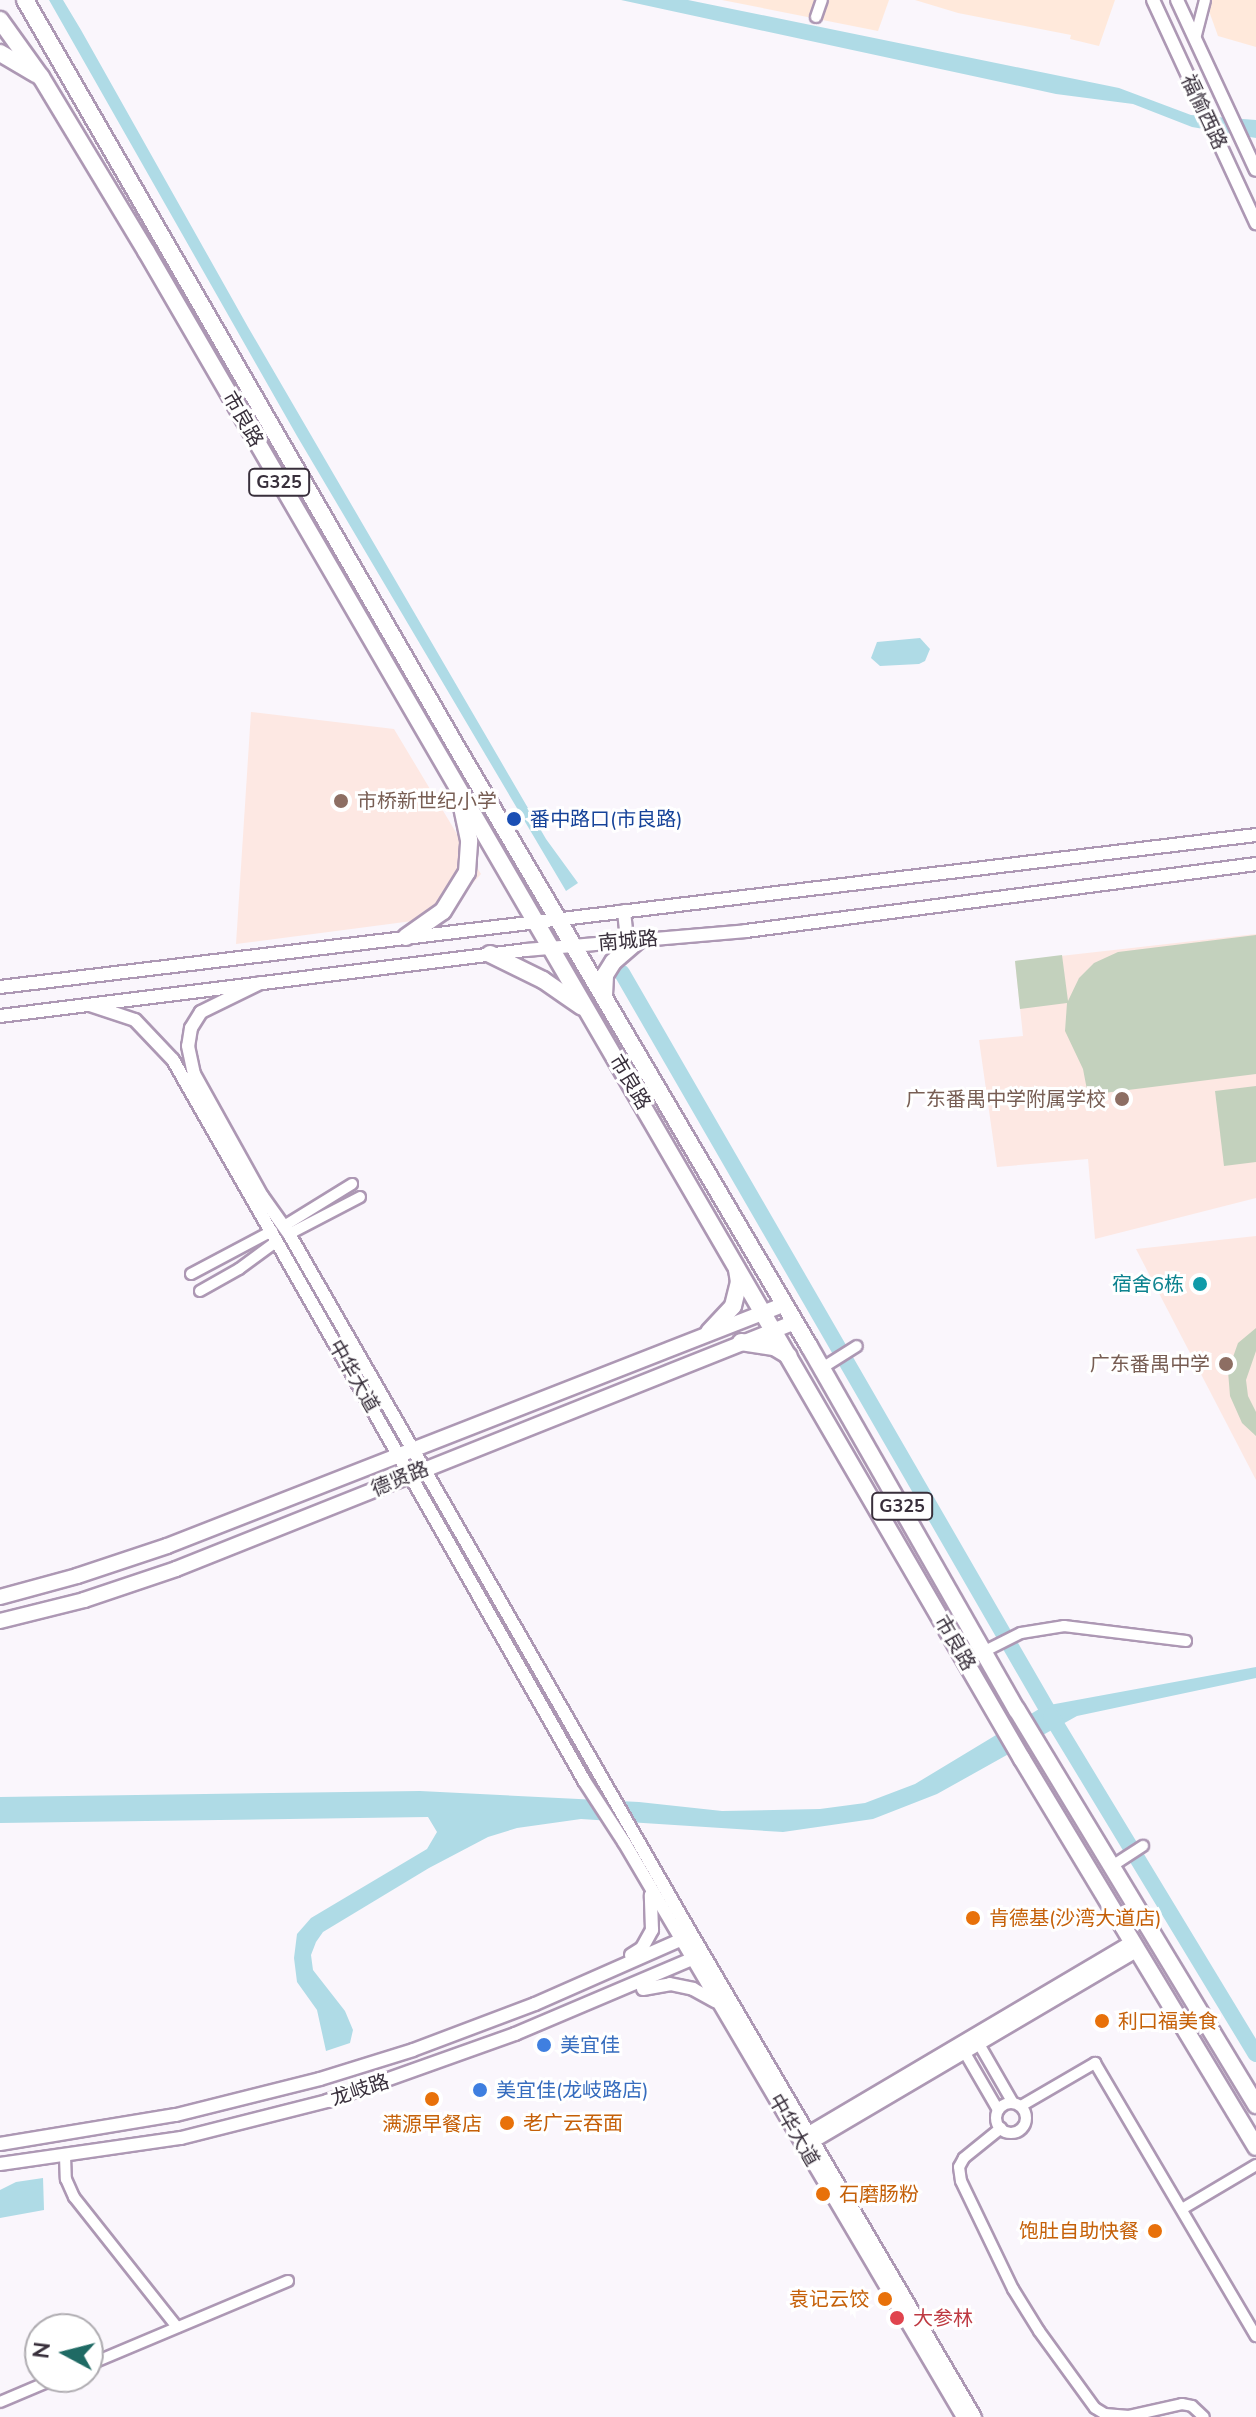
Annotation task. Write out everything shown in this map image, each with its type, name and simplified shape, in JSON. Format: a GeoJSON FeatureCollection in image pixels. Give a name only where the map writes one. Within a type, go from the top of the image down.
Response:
{"type":"FeatureCollection","features":[{"type":"Feature","properties":{"kind":"main road","name":"市良路"},"geometry":{"type":"LineString","coordinates":[[27,3],[558,919],[795,1322],[826,1365],[990,1649],[1017,1710],[1116,1863],[1256,2105]]}},
{"type":"Feature","properties":{"kind":"main road","name":"市良路"},"geometry":{"type":"LineString","coordinates":[[0,20],[41,77],[146,251],[1022,1759],[1256,2147]]}},
{"type":"Feature","properties":{"kind":"main road"},"geometry":{"type":"LineString","coordinates":[[0,53],[41,77]]}},
{"type":"Feature","properties":{"kind":"main road"},"geometry":{"type":"LineString","coordinates":[[406,937],[443,911],[467,872],[469,840],[459,794]]}},
{"type":"Feature","properties":{"kind":"main road"},"geometry":{"type":"LineString","coordinates":[[604,995],[605,975],[632,941]]}},
{"type":"Feature","properties":{"kind":"main road"},"geometry":{"type":"LineString","coordinates":[[490,954],[543,980],[587,1010]]}},
{"type":"Feature","properties":{"kind":"main road"},"geometry":{"type":"LineString","coordinates":[[709,1332],[733,1306],[739,1282],[736,1263]]}},
{"type":"Feature","properties":{"kind":"main road","name":"德贤路"},"geometry":{"type":"LineString","coordinates":[[0,1597],[137,1557],[785,1304]]}},
{"type":"Feature","properties":{"kind":"main road","name":"德贤路"},"geometry":{"type":"LineString","coordinates":[[0,1621],[145,1580],[795,1322]]}},
{"type":"Feature","properties":{"kind":"main road"},"geometry":{"type":"LineString","coordinates":[[741,1342],[774,1347],[791,1357]]}},
{"type":"Feature","properties":{"kind":"street"},"geometry":{"type":"LineString","coordinates":[[816,17],[822,0]]}},
{"type":"Feature","properties":{"kind":"street","name":"福愉西路"},"geometry":{"type":"LineString","coordinates":[[1153,0],[1256,223]]}},
{"type":"Feature","properties":{"kind":"street","name":"福愉西路"},"geometry":{"type":"LineString","coordinates":[[1177,0],[1256,170]]}},
{"type":"Feature","properties":{"kind":"street"},"geometry":{"type":"LineString","coordinates":[[1195,39],[1205,0]]}},
{"type":"Feature","properties":{"kind":"street","name":"南城路"},"geometry":{"type":"LineString","coordinates":[[0,987],[1256,835]]}},
{"type":"Feature","properties":{"kind":"street","name":"南城路"},"geometry":{"type":"LineString","coordinates":[[0,1016],[490,954],[746,931],[1256,864]]}},
{"type":"Feature","properties":{"kind":"street"},"geometry":{"type":"LineString","coordinates":[[624,911],[632,941]]}},
{"type":"Feature","properties":{"kind":"street"},"geometry":{"type":"LineString","coordinates":[[438,933],[442,960]]}},
{"type":"Feature","properties":{"kind":"street","name":"中华大道"},"geometry":{"type":"LineString","coordinates":[[190,1077],[188,1046],[191,1028],[201,1012],[260,983]]}},
{"type":"Feature","properties":{"kind":"street","name":"中华大道"},"geometry":{"type":"LineString","coordinates":[[90,1005],[135,1020],[190,1077],[262,1196],[378,1418],[406,1451]]}},
{"type":"Feature","properties":{"kind":"street"},"geometry":{"type":"LineString","coordinates":[[200,1291],[239,1269],[280,1233],[352,1184]]}},
{"type":"Feature","properties":{"kind":"street"},"geometry":{"type":"LineString","coordinates":[[191,1274],[360,1197]]}},
{"type":"Feature","properties":{"kind":"street","name":"中华大道"},"geometry":{"type":"LineString","coordinates":[[280,1233],[391,1411],[406,1451],[410,1475],[585,1782],[649,1884],[687,1937]]}},
{"type":"Feature","properties":{"kind":"street"},"geometry":{"type":"LineString","coordinates":[[826,1365],[857,1346]]}},
{"type":"Feature","properties":{"kind":"street"},"geometry":{"type":"LineString","coordinates":[[378,1418],[391,1411]]}},
{"type":"Feature","properties":{"kind":"street"},"geometry":{"type":"LineString","coordinates":[[406,1451],[425,1469]]}},
{"type":"Feature","properties":{"kind":"street","name":"中华大道"},"geometry":{"type":"LineString","coordinates":[[425,1469],[643,1845],[687,1937],[963,2417]]}},
{"type":"Feature","properties":{"kind":"street"},"geometry":{"type":"LineString","coordinates":[[990,1649],[1021,1633],[1064,1626],[1186,1641]]}},
{"type":"Feature","properties":{"kind":"street"},"geometry":{"type":"LineString","coordinates":[[1116,1863],[1143,1846]]}},
{"type":"Feature","properties":{"kind":"street"},"geometry":{"type":"LineString","coordinates":[[578,1985],[642,1948],[649,1939],[654,1919],[649,1884]]}},
{"type":"Feature","properties":{"kind":"street","name":"龙岐路"},"geometry":{"type":"LineString","coordinates":[[0,2144],[176,2115],[284,2089],[413,2050],[578,1985],[687,1937]]}},
{"type":"Feature","properties":{"kind":"street"},"geometry":{"type":"LineString","coordinates":[[806,2140],[965,2053],[1136,1945]]}},
{"type":"Feature","properties":{"kind":"street"},"geometry":{"type":"LineString","coordinates":[[806,2140],[1136,1945]]}},
{"type":"Feature","properties":{"kind":"street","name":"中华大道"},"geometry":{"type":"LineString","coordinates":[[698,1956],[721,2006],[975,2417]]}},
{"type":"Feature","properties":{"kind":"street","name":"龙岐路"},"geometry":{"type":"LineString","coordinates":[[0,2164],[181,2138],[290,2112],[424,2068],[582,2008],[698,1956]]}},
{"type":"Feature","properties":{"kind":"street"},"geometry":{"type":"LineString","coordinates":[[582,2008],[660,1984],[693,1989],[721,2006]]}},
{"type":"Feature","properties":{"kind":"street"},"geometry":{"type":"LineString","coordinates":[[965,2053],[998,2110],[996,2118],[1001,2128],[1012,2133],[1021,2129],[1026,2121],[979,2044]]}},
{"type":"Feature","properties":{"kind":"street"},"geometry":{"type":"LineString","coordinates":[[998,2110],[1017,2105],[1095,2063],[1256,2336]]}},
{"type":"Feature","properties":{"kind":"street"},"geometry":{"type":"LineString","coordinates":[[1001,2128],[964,2158],[959,2167],[961,2181],[1013,2289],[1039,2331],[1095,2408],[1105,2414],[1129,2416],[1182,2404],[1192,2406],[1204,2417]]}},
{"type":"Feature","properties":{"kind":"street"},"geometry":{"type":"LineString","coordinates":[[65,2156],[66,2179],[74,2197],[177,2327]]}},
{"type":"Feature","properties":{"kind":"street"},"geometry":{"type":"LineString","coordinates":[[1182,2209],[1256,2165]]}},
{"type":"Feature","properties":{"kind":"street"},"geometry":{"type":"LineString","coordinates":[[104,2358],[288,2281]]}},
{"type":"Feature","properties":{"kind":"street"},"geometry":{"type":"LineString","coordinates":[[0,2402],[24,2392]]}},
{"type":"Feature","properties":{"kind":"shaded area"},"geometry":{"type":"Polygon","coordinates":[[[722,0],[889,0],[878,31],[722,0]]]}},
{"type":"Feature","properties":{"kind":"shaded area"},"geometry":{"type":"Polygon","coordinates":[[[915,0],[1115,0],[1099,46],[1070,39],[1071,35],[958,13],[915,0]]]}},
{"type":"Feature","properties":{"kind":"shaded area"},"geometry":{"type":"Polygon","coordinates":[[[1205,0],[1256,0],[1256,47],[1218,36],[1205,0]]]}},
{"type":"Feature","properties":{"kind":"shaded area","name":"市桥新世纪小学"},"geometry":{"type":"Polygon","coordinates":[[[251,712],[394,729],[481,874],[443,917],[236,944],[251,712]]]}},
{"type":"Feature","properties":{"kind":"shaded area","name":"广东番禺中学附属学校"},"geometry":{"type":"Polygon","coordinates":[[[1256,934],[1256,1198],[1095,1239],[1088,1159],[997,1167],[979,1040],[1023,1036],[1015,961],[1256,934]]]}},
{"type":"Feature","properties":{"kind":"shaded area","name":"广东番禺中学"},"geometry":{"type":"Polygon","coordinates":[[[1256,1236],[1256,1480],[1136,1249],[1256,1236]]]}},
{"type":"Feature","properties":{"kind":"green space"},"geometry":{"type":"Polygon","coordinates":[[[1256,935],[1256,1074],[1088,1095],[1083,1069],[1065,1031],[1067,1003],[1020,1009],[1015,961],[1062,955],[1068,1001],[1079,978],[1094,963],[1118,952],[1256,935]]]}},
{"type":"Feature","properties":{"kind":"green space"},"geometry":{"type":"Polygon","coordinates":[[[1256,1086],[1256,1162],[1224,1166],[1215,1091],[1256,1086]]]}},
{"type":"Feature","properties":{"kind":"green space"},"geometry":{"type":"Polygon","coordinates":[[[1256,1328],[1256,1351],[1246,1380],[1248,1396],[1256,1412],[1256,1436],[1242,1423],[1230,1396],[1228,1371],[1238,1343],[1256,1328]]]}},
{"type":"Feature","properties":{"kind":"water"},"geometry":{"type":"Polygon","coordinates":[[[49,0],[63,0],[81,30],[248,327],[546,839],[578,883],[566,891],[297,436],[49,0]]]}},
{"type":"Feature","properties":{"kind":"water"},"geometry":{"type":"Polygon","coordinates":[[[621,0],[688,0],[1119,88],[1191,115],[1256,120],[1256,138],[1192,127],[1133,104],[1056,94],[621,0]]]}},
{"type":"Feature","properties":{"kind":"water"},"geometry":{"type":"Polygon","coordinates":[[[920,638],[930,649],[925,661],[919,664],[880,666],[871,658],[877,642],[920,638]]]}},
{"type":"Feature","properties":{"kind":"water"},"geometry":{"type":"Polygon","coordinates":[[[1256,1667],[1256,1678],[1077,1716],[937,1794],[873,1819],[783,1832],[581,1819],[517,1828],[488,1837],[429,1868],[323,1932],[311,1955],[313,1970],[345,2011],[353,2030],[350,2043],[326,2051],[317,2010],[297,1982],[294,1958],[297,1934],[311,1918],[427,1849],[437,1832],[428,1817],[0,1823],[0,1797],[420,1791],[639,1802],[722,1811],[820,1809],[865,1803],[915,1784],[1044,1706],[1256,1667]]]}},
{"type":"Feature","properties":{"kind":"water"},"geometry":{"type":"Polygon","coordinates":[[[43,2178],[44,2210],[0,2218],[0,2190],[16,2182],[43,2178]]]}},
{"type":"Feature","properties":{"kind":"waterway"},"geometry":{"type":"LineString","coordinates":[[622,973],[1051,1716],[1256,2054]]}},
{"type":"Feature","properties":{"kind":"place","name":"市桥新世纪小学"},"geometry":{"type":"Point","coordinates":[341,801]}},
{"type":"Feature","properties":{"kind":"place","name":"番中路口(市良路)"},"geometry":{"type":"Point","coordinates":[514,819]}},
{"type":"Feature","properties":{"kind":"place","name":"广东番禺中学附属学校"},"geometry":{"type":"Point","coordinates":[1122,1099]}},
{"type":"Feature","properties":{"kind":"place","name":"宿舍6栋"},"geometry":{"type":"Point","coordinates":[1200,1284]}},
{"type":"Feature","properties":{"kind":"place","name":"广东番禺中学"},"geometry":{"type":"Point","coordinates":[1226,1364]}},
{"type":"Feature","properties":{"kind":"place","name":"肯德基(沙湾大道店)"},"geometry":{"type":"Point","coordinates":[973,1918]}},
{"type":"Feature","properties":{"kind":"place","name":"利口福美食"},"geometry":{"type":"Point","coordinates":[1102,2021]}},
{"type":"Feature","properties":{"kind":"place","name":"美宜佳"},"geometry":{"type":"Point","coordinates":[544,2045]}},
{"type":"Feature","properties":{"kind":"place","name":"美宜佳(龙岐路店)"},"geometry":{"type":"Point","coordinates":[480,2090]}},
{"type":"Feature","properties":{"kind":"place","name":"满源早餐店"},"geometry":{"type":"Point","coordinates":[432,2099]}},
{"type":"Feature","properties":{"kind":"place","name":"老广云吞面"},"geometry":{"type":"Point","coordinates":[507,2123]}},
{"type":"Feature","properties":{"kind":"place","name":"石磨肠粉"},"geometry":{"type":"Point","coordinates":[823,2194]}},
{"type":"Feature","properties":{"kind":"place","name":"饱肚自助快餐"},"geometry":{"type":"Point","coordinates":[1155,2231]}},
{"type":"Feature","properties":{"kind":"place","name":"袁记云饺"},"geometry":{"type":"Point","coordinates":[885,2299]}},
{"type":"Feature","properties":{"kind":"place","name":"大参林"},"geometry":{"type":"Point","coordinates":[897,2318]}}]}
